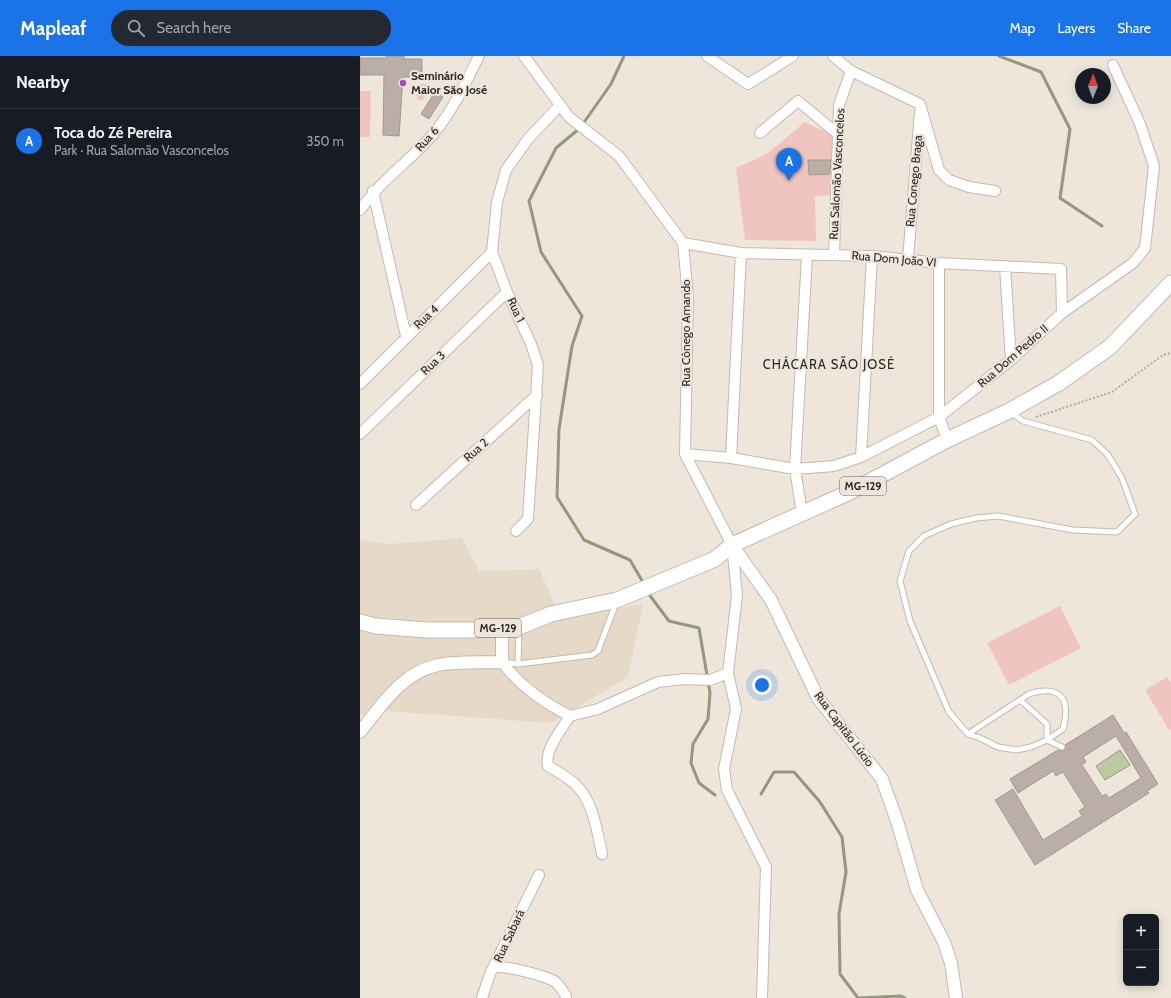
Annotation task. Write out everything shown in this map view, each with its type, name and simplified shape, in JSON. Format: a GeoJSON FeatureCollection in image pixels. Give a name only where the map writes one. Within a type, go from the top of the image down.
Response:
{"type":"FeatureCollection","features":[{"type":"Feature","properties":{"kind":"main road","name":"MG-129"},"geometry":{"type":"LineString","coordinates":[[360,622],[376,626],[426,630],[473,630],[519,627],[551,614],[617,600],[632,594],[715,559],[732,545],[850,492],[947,440],[1009,411],[1059,382],[1110,347],[1171,282]]}},
{"type":"Feature","properties":{"kind":"street","name":"Rua 6"},"geometry":{"type":"LineString","coordinates":[[360,210],[373,191],[426,142],[454,106],[478,56]]}},
{"type":"Feature","properties":{"kind":"street"},"geometry":{"type":"LineString","coordinates":[[524,56],[569,117],[619,156],[683,243]]}},
{"type":"Feature","properties":{"kind":"street"},"geometry":{"type":"LineString","coordinates":[[707,56],[748,84],[794,56]]}},
{"type":"Feature","properties":{"kind":"street"},"geometry":{"type":"LineString","coordinates":[[833,56],[851,71],[920,104],[939,170],[949,180],[969,187],[995,190]]}},
{"type":"Feature","properties":{"kind":"street","name":"Rua Dom Pedro II"},"geometry":{"type":"LineString","coordinates":[[685,454],[731,458],[794,470],[834,466],[861,457],[939,417],[1011,360],[1062,313],[1133,263],[1145,248],[1154,166],[1140,124],[1113,65]]}},
{"type":"Feature","properties":{"kind":"street","name":"Rua Salomão Vasconcelos"},"geometry":{"type":"LineString","coordinates":[[834,255],[840,105],[851,71]]}},
{"type":"Feature","properties":{"kind":"street"},"geometry":{"type":"LineString","coordinates":[[760,133],[798,100],[839,135]]}},
{"type":"Feature","properties":{"kind":"street","name":"Rua Conego Braga"},"geometry":{"type":"LineString","coordinates":[[908,259],[920,104]]}},
{"type":"Feature","properties":{"kind":"street","name":"Rua 1"},"geometry":{"type":"LineString","coordinates":[[516,531],[528,518],[538,365],[531,344],[507,292],[492,252],[498,202],[506,170],[528,139],[560,105]]}},
{"type":"Feature","properties":{"kind":"street"},"geometry":{"type":"LineString","coordinates":[[373,191],[406,336]]}},
{"type":"Feature","properties":{"kind":"street","name":"Rua Dom João VI"},"geometry":{"type":"LineString","coordinates":[[683,243],[741,253],[807,256],[872,256],[939,263],[1061,270],[1062,313]]}},
{"type":"Feature","properties":{"kind":"street","name":"Rua Cônego Amando"},"geometry":{"type":"LineString","coordinates":[[683,243],[688,297],[685,454]]}},
{"type":"Feature","properties":{"kind":"street","name":"Rua 4"},"geometry":{"type":"LineString","coordinates":[[360,384],[406,336],[492,252]]}},
{"type":"Feature","properties":{"kind":"street"},"geometry":{"type":"LineString","coordinates":[[731,458],[741,253]]}},
{"type":"Feature","properties":{"kind":"street"},"geometry":{"type":"LineString","coordinates":[[802,513],[794,470],[807,256]]}},
{"type":"Feature","properties":{"kind":"street"},"geometry":{"type":"LineString","coordinates":[[861,457],[872,256]]}},
{"type":"Feature","properties":{"kind":"street"},"geometry":{"type":"LineString","coordinates":[[939,263],[939,417],[947,440]]}},
{"type":"Feature","properties":{"kind":"street"},"geometry":{"type":"LineString","coordinates":[[1005,266],[1011,360]]}},
{"type":"Feature","properties":{"kind":"street","name":"Rua 3"},"geometry":{"type":"LineString","coordinates":[[360,434],[507,292]]}},
{"type":"Feature","properties":{"kind":"street","name":"Rua 2"},"geometry":{"type":"LineString","coordinates":[[416,505],[537,395]]}},
{"type":"Feature","properties":{"kind":"street","name":"Rua Capitão Lúcio"},"geometry":{"type":"LineString","coordinates":[[685,454],[732,545],[772,600],[818,698],[882,779],[898,824],[917,890],[944,942],[950,963],[956,998]]}},
{"type":"Feature","properties":{"kind":"street"},"geometry":{"type":"LineString","coordinates":[[732,545],[737,595],[728,673],[736,709],[724,769],[728,790],[766,867],[762,998]]}},
{"type":"Feature","properties":{"kind":"street"},"geometry":{"type":"LineString","coordinates":[[502,628],[502,662],[513,676],[551,706],[570,716],[598,709],[658,682],[686,679],[710,680],[728,673]]}},
{"type":"Feature","properties":{"kind":"street"},"geometry":{"type":"LineString","coordinates":[[360,732],[401,683],[419,672],[437,665],[502,662]]}},
{"type":"Feature","properties":{"kind":"street"},"geometry":{"type":"LineString","coordinates":[[570,716],[548,752],[548,766],[575,783],[585,796],[597,830],[602,854]]}},
{"type":"Feature","properties":{"kind":"street","name":"Rua Sabará"},"geometry":{"type":"LineString","coordinates":[[482,998],[490,974],[495,967],[538,875]]}},
{"type":"Feature","properties":{"kind":"street"},"geometry":{"type":"LineString","coordinates":[[495,967],[504,966],[555,981],[561,988],[566,998]]}},
{"type":"Feature","properties":{"kind":"lane"},"geometry":{"type":"LineString","coordinates":[[968,734],[1029,694],[1039,691],[1050,692],[1061,696],[1066,705],[1066,716],[1063,729],[1047,740],[1031,746],[1016,750],[998,747],[968,734],[949,712],[910,622],[900,581],[910,551],[924,536],[952,524],[976,518],[998,516],[1073,530],[1117,532],[1135,514],[1122,478],[1108,455],[1092,440],[1023,421],[1009,411]]}},
{"type":"Feature","properties":{"kind":"lane"},"geometry":{"type":"LineString","coordinates":[[502,662],[518,664],[592,655],[598,651],[617,600]]}},
{"type":"Feature","properties":{"kind":"lane"},"geometry":{"type":"LineString","coordinates":[[518,664],[519,627]]}},
{"type":"Feature","properties":{"kind":"lane"},"geometry":{"type":"LineString","coordinates":[[1020,700],[1047,724],[1047,740]]}},
{"type":"Feature","properties":{"kind":"lane"},"geometry":{"type":"LineString","coordinates":[[1047,740],[1062,747]]}},
{"type":"Feature","properties":{"kind":"path"},"geometry":{"type":"LineString","coordinates":[[1023,421],[1112,392],[1163,355],[1171,353]]}},
{"type":"Feature","properties":{"kind":"shaded area"},"geometry":{"type":"Polygon","coordinates":[[[419,84],[428,84],[430,86],[423,100],[418,100],[415,93],[415,86],[419,84]]]}},
{"type":"Feature","properties":{"kind":"shaded area"},"geometry":{"type":"Polygon","coordinates":[[[360,91],[371,91],[370,137],[360,137],[360,91]]]}},
{"type":"Feature","properties":{"kind":"shaded area"},"geometry":{"type":"Polygon","coordinates":[[[805,122],[843,140],[839,195],[815,196],[816,241],[745,240],[736,168],[768,153],[805,122]]]}},
{"type":"Feature","properties":{"kind":"shaded area"},"geometry":{"type":"Polygon","coordinates":[[[462,538],[479,571],[539,569],[561,618],[643,604],[628,677],[551,723],[385,711],[360,715],[360,540],[389,544],[462,538]]]}},
{"type":"Feature","properties":{"kind":"shaded area"},"geometry":{"type":"Polygon","coordinates":[[[1060,606],[1081,648],[1009,685],[987,643],[1060,606]]]}},
{"type":"Feature","properties":{"kind":"shaded area"},"geometry":{"type":"Polygon","coordinates":[[[1167,677],[1171,683],[1171,729],[1169,730],[1145,690],[1167,677]]]}},
{"type":"Feature","properties":{"kind":"shaded area"},"geometry":{"type":"Polygon","coordinates":[[[1120,750],[1130,765],[1105,780],[1096,766],[1120,750]]]}},
{"type":"Feature","properties":{"kind":"building"},"geometry":{"type":"Polygon","coordinates":[[[386,56],[404,56],[404,59],[422,59],[422,77],[403,77],[399,136],[383,135],[384,75],[360,75],[360,58],[386,58],[386,56]]]}},
{"type":"Feature","properties":{"kind":"building"},"geometry":{"type":"Polygon","coordinates":[[[435,92],[443,97],[429,119],[421,114],[435,92]]]}},
{"type":"Feature","properties":{"kind":"building"},"geometry":{"type":"Polygon","coordinates":[[[808,160],[831,160],[830,174],[809,175],[808,160]]]}},
{"type":"Feature","properties":{"kind":"building"},"geometry":{"type":"Polygon","coordinates":[[[1113,715],[1124,733],[1126,732],[1158,784],[1147,791],[1149,793],[1035,865],[995,800],[1013,789],[1043,840],[1082,816],[1079,811],[1085,807],[1063,772],[1056,776],[1053,771],[1018,793],[1010,779],[1058,750],[1064,750],[1065,745],[1113,715]],[[1116,736],[1083,757],[1086,762],[1082,765],[1102,796],[1106,794],[1109,798],[1141,778],[1116,736]]]}},
{"type":"Feature","properties":{"kind":"waterway"},"geometry":{"type":"LineString","coordinates":[[624,56],[611,84],[580,128],[556,148],[529,201],[541,252],[582,316],[572,346],[559,429],[557,497],[584,540],[630,560],[644,584]]}},
{"type":"Feature","properties":{"kind":"waterway"},"geometry":{"type":"LineString","coordinates":[[999,56],[1041,72],[1070,129],[1060,198],[1102,226]]}},
{"type":"Feature","properties":{"kind":"waterway"},"geometry":{"type":"LineString","coordinates":[[648,593],[669,621],[699,628],[710,693],[708,719],[693,744],[691,763],[699,783],[715,795]]}},
{"type":"Feature","properties":{"kind":"waterway"},"geometry":{"type":"LineString","coordinates":[[761,794],[774,772],[794,772],[820,802],[842,837],[846,872],[839,914],[840,974],[858,998],[901,996],[905,998]]}},
{"type":"Feature","properties":{"kind":"place","name":"Seminário Maior São José"},"geometry":{"type":"Point","coordinates":[403,83]}},
{"type":"Feature","properties":{"kind":"place","name":"Toca do Zé Pereira"},"geometry":{"type":"Point","coordinates":[789,181]}},
{"type":"Feature","properties":{"kind":"district","name":"CHÁCARA SÃO JOSÉ"},"geometry":{"type":"Point","coordinates":[829,364]}}]}
